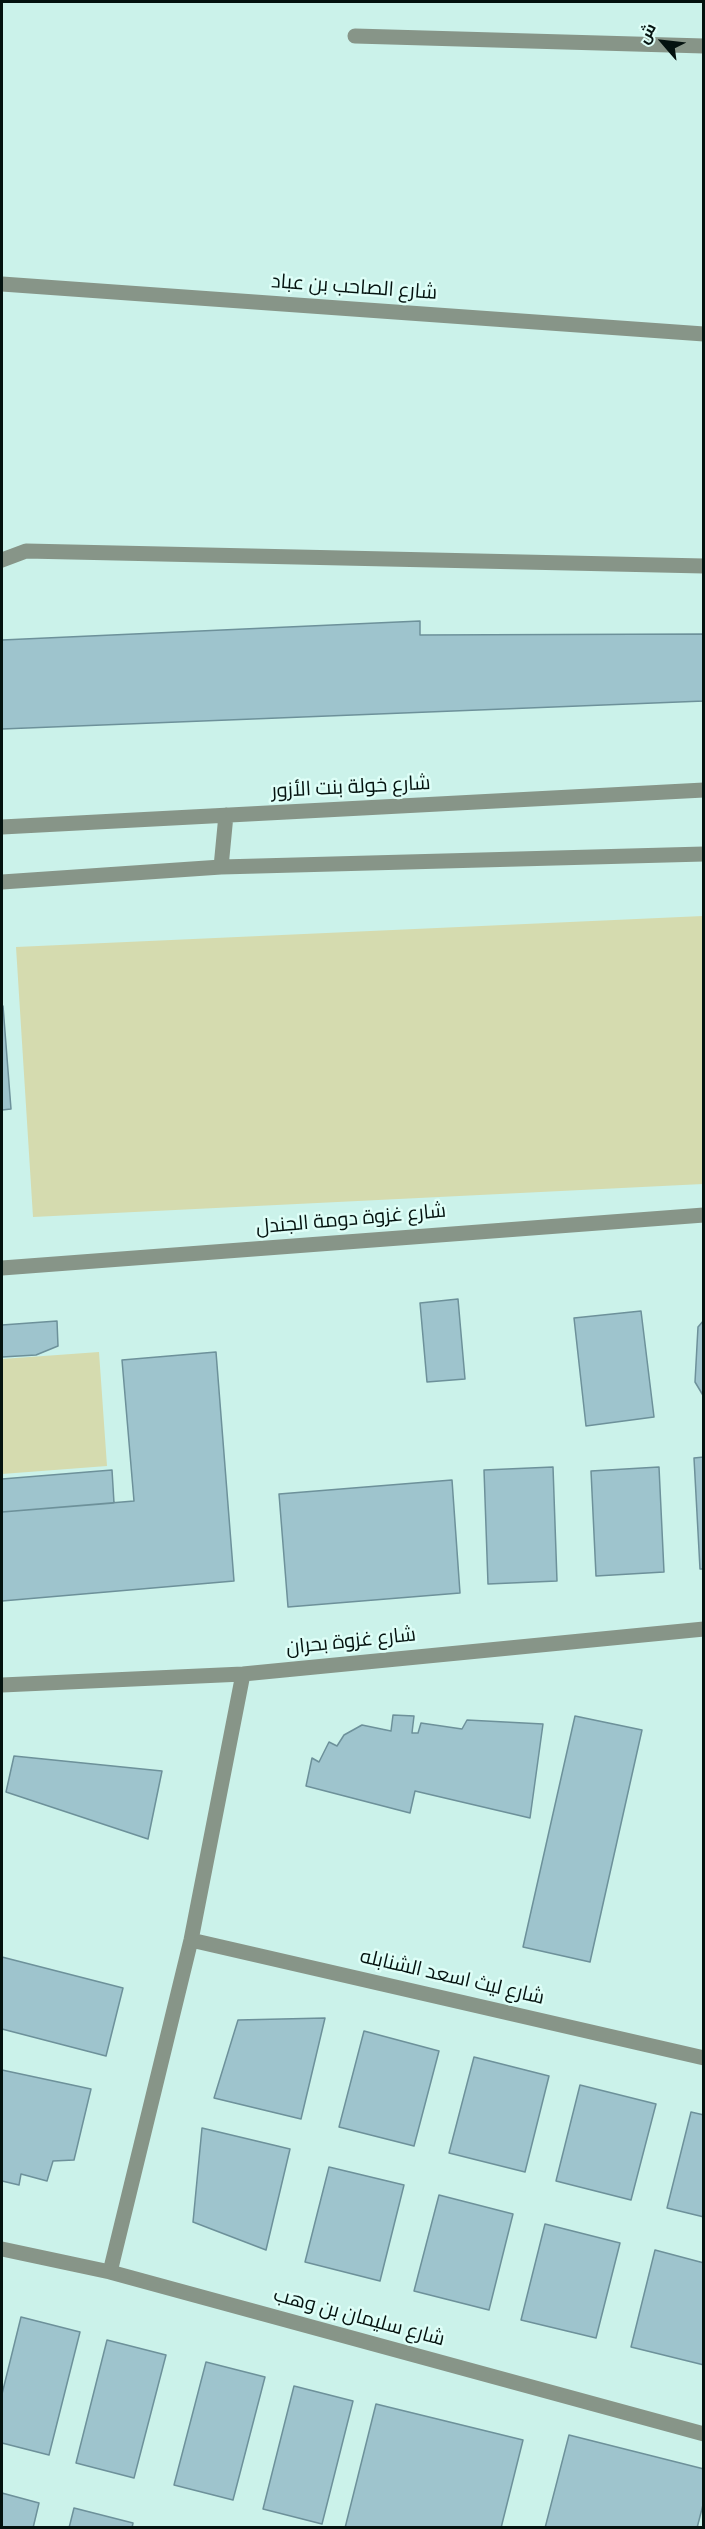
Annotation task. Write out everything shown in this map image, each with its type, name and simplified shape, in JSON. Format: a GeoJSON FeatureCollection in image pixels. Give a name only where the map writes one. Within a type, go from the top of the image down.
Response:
{"type":"FeatureCollection","features":[{"type":"Feature","properties":{"kind":"street"},"geometry":{"type":"LineString","coordinates":[[355,36],[704,46]]}},
{"type":"Feature","properties":{"kind":"street","name":"شارع الصاحب بن عباد"},"geometry":{"type":"LineString","coordinates":[[2,284],[704,334]]}},
{"type":"Feature","properties":{"kind":"street"},"geometry":{"type":"LineString","coordinates":[[2,560],[26,551],[704,566]]}},
{"type":"Feature","properties":{"kind":"street","name":"شارع خولة بنت الأزور"},"geometry":{"type":"LineString","coordinates":[[2,827],[704,790]]}},
{"type":"Feature","properties":{"kind":"street"},"geometry":{"type":"LineString","coordinates":[[221,867],[226,815]]}},
{"type":"Feature","properties":{"kind":"street"},"geometry":{"type":"LineString","coordinates":[[2,882],[221,867],[704,854]]}},
{"type":"Feature","properties":{"kind":"street","name":"شارع غزوة دومة الجندل"},"geometry":{"type":"LineString","coordinates":[[2,1268],[704,1215]]}},
{"type":"Feature","properties":{"kind":"street","name":"شارع غزوة بحران"},"geometry":{"type":"LineString","coordinates":[[2,1685],[243,1674],[704,1629]]}},
{"type":"Feature","properties":{"kind":"street"},"geometry":{"type":"LineString","coordinates":[[110,2272],[191,1940],[243,1674]]}},
{"type":"Feature","properties":{"kind":"street","name":"شارع ليث اسعد الشنابله"},"geometry":{"type":"LineString","coordinates":[[191,1940],[704,2058]]}},
{"type":"Feature","properties":{"kind":"street","name":"شارع سليمان بن وهب"},"geometry":{"type":"LineString","coordinates":[[2,2249],[110,2272],[704,2434]]}},
{"type":"Feature","properties":{"kind":"green space"},"geometry":{"type":"Polygon","coordinates":[[[703,916],[703,1184],[33,1217],[16,947],[703,916]]]}},
{"type":"Feature","properties":{"kind":"green space"},"geometry":{"type":"Polygon","coordinates":[[[99,1352],[107,1466],[2,1474],[2,1359],[99,1352]]]}},
{"type":"Feature","properties":{"kind":"building"},"geometry":{"type":"Polygon","coordinates":[[[420,621],[420,635],[704,634],[704,701],[2,729],[2,640],[420,621]]]}},
{"type":"Feature","properties":{"kind":"building"},"geometry":{"type":"Polygon","coordinates":[[[2,1007],[11,1109],[2,1110],[2,1007]]]}},
{"type":"Feature","properties":{"kind":"building"},"geometry":{"type":"Polygon","coordinates":[[[458,1299],[465,1379],[427,1382],[420,1303],[458,1299]]]}},
{"type":"Feature","properties":{"kind":"building"},"geometry":{"type":"Polygon","coordinates":[[[641,1311],[654,1417],[586,1426],[574,1318],[641,1311]]]}},
{"type":"Feature","properties":{"kind":"building"},"geometry":{"type":"Polygon","coordinates":[[[704,1320],[704,1397],[695,1382],[698,1327],[704,1320]]]}},
{"type":"Feature","properties":{"kind":"building"},"geometry":{"type":"Polygon","coordinates":[[[57,1321],[58,1346],[36,1355],[2,1357],[2,1325],[57,1321]]]}},
{"type":"Feature","properties":{"kind":"building"},"geometry":{"type":"Polygon","coordinates":[[[216,1352],[234,1581],[2,1601],[2,1512],[134,1501],[122,1360],[216,1352]]]}},
{"type":"Feature","properties":{"kind":"building"},"geometry":{"type":"Polygon","coordinates":[[[704,1457],[704,1569],[700,1569],[694,1458],[704,1457]]]}},
{"type":"Feature","properties":{"kind":"building"},"geometry":{"type":"Polygon","coordinates":[[[553,1467],[557,1581],[488,1584],[484,1470],[553,1467]]]}},
{"type":"Feature","properties":{"kind":"building"},"geometry":{"type":"Polygon","coordinates":[[[659,1467],[664,1572],[596,1576],[591,1471],[659,1467]]]}},
{"type":"Feature","properties":{"kind":"building"},"geometry":{"type":"Polygon","coordinates":[[[112,1470],[114,1503],[2,1512],[2,1479],[112,1470]]]}},
{"type":"Feature","properties":{"kind":"building"},"geometry":{"type":"Polygon","coordinates":[[[452,1480],[460,1593],[288,1607],[279,1494],[452,1480]]]}},
{"type":"Feature","properties":{"kind":"building"},"geometry":{"type":"Polygon","coordinates":[[[393,1715],[414,1716],[412,1733],[418,1733],[421,1723],[462,1729],[467,1720],[543,1724],[530,1818],[415,1791],[410,1813],[306,1786],[312,1758],[319,1762],[329,1742],[337,1746],[344,1735],[362,1725],[391,1731],[393,1715]]]}},
{"type":"Feature","properties":{"kind":"building"},"geometry":{"type":"Polygon","coordinates":[[[575,1716],[642,1730],[590,1962],[523,1947],[575,1716]]]}},
{"type":"Feature","properties":{"kind":"building"},"geometry":{"type":"Polygon","coordinates":[[[14,1756],[162,1771],[148,1839],[6,1792],[14,1756]]]}},
{"type":"Feature","properties":{"kind":"building"},"geometry":{"type":"Polygon","coordinates":[[[2,1957],[123,1988],[106,2056],[2,2029],[2,1957]]]}},
{"type":"Feature","properties":{"kind":"building"},"geometry":{"type":"Polygon","coordinates":[[[325,2018],[301,2119],[214,2098],[238,2020],[325,2018]]]}},
{"type":"Feature","properties":{"kind":"building"},"geometry":{"type":"Polygon","coordinates":[[[364,2031],[439,2051],[414,2146],[339,2127],[364,2031]]]}},
{"type":"Feature","properties":{"kind":"building"},"geometry":{"type":"Polygon","coordinates":[[[474,2057],[549,2076],[525,2172],[449,2153],[474,2057]]]}},
{"type":"Feature","properties":{"kind":"building"},"geometry":{"type":"Polygon","coordinates":[[[2,2070],[91,2089],[74,2160],[53,2161],[47,2181],[21,2174],[19,2185],[2,2181],[2,2070]]]}},
{"type":"Feature","properties":{"kind":"building"},"geometry":{"type":"Polygon","coordinates":[[[580,2085],[656,2104],[631,2200],[556,2181],[580,2085]]]}},
{"type":"Feature","properties":{"kind":"building"},"geometry":{"type":"Polygon","coordinates":[[[691,2112],[704,2115],[704,2217],[667,2208],[691,2112]]]}},
{"type":"Feature","properties":{"kind":"building"},"geometry":{"type":"Polygon","coordinates":[[[202,2128],[290,2149],[266,2250],[193,2222],[202,2128]]]}},
{"type":"Feature","properties":{"kind":"building"},"geometry":{"type":"Polygon","coordinates":[[[329,2167],[404,2185],[380,2281],[305,2262],[329,2167]]]}},
{"type":"Feature","properties":{"kind":"building"},"geometry":{"type":"Polygon","coordinates":[[[439,2195],[513,2214],[489,2310],[414,2291],[439,2195]]]}},
{"type":"Feature","properties":{"kind":"building"},"geometry":{"type":"Polygon","coordinates":[[[545,2224],[620,2243],[596,2338],[521,2320],[545,2224]]]}},
{"type":"Feature","properties":{"kind":"building"},"geometry":{"type":"Polygon","coordinates":[[[655,2250],[704,2263],[704,2365],[631,2347],[655,2250]]]}},
{"type":"Feature","properties":{"kind":"building"},"geometry":{"type":"Polygon","coordinates":[[[21,2317],[80,2332],[49,2455],[2,2443],[2,2394],[21,2317]]]}},
{"type":"Feature","properties":{"kind":"building"},"geometry":{"type":"Polygon","coordinates":[[[107,2340],[166,2355],[134,2478],[76,2463],[107,2340]]]}},
{"type":"Feature","properties":{"kind":"building"},"geometry":{"type":"Polygon","coordinates":[[[206,2362],[265,2377],[233,2500],[174,2485],[206,2362]]]}},
{"type":"Feature","properties":{"kind":"building"},"geometry":{"type":"Polygon","coordinates":[[[294,2386],[353,2401],[322,2524],[263,2509],[294,2386]]]}},
{"type":"Feature","properties":{"kind":"building"},"geometry":{"type":"Polygon","coordinates":[[[376,2404],[523,2440],[501,2528],[345,2528],[376,2404]]]}},
{"type":"Feature","properties":{"kind":"building"},"geometry":{"type":"Polygon","coordinates":[[[569,2435],[704,2469],[704,2501],[697,2528],[545,2528],[569,2435]]]}},
{"type":"Feature","properties":{"kind":"building"},"geometry":{"type":"Polygon","coordinates":[[[2,2493],[39,2503],[33,2528],[2,2528],[2,2493]]]}},
{"type":"Feature","properties":{"kind":"building"},"geometry":{"type":"Polygon","coordinates":[[[74,2508],[133,2523],[132,2528],[69,2528],[74,2508]]]}}]}
